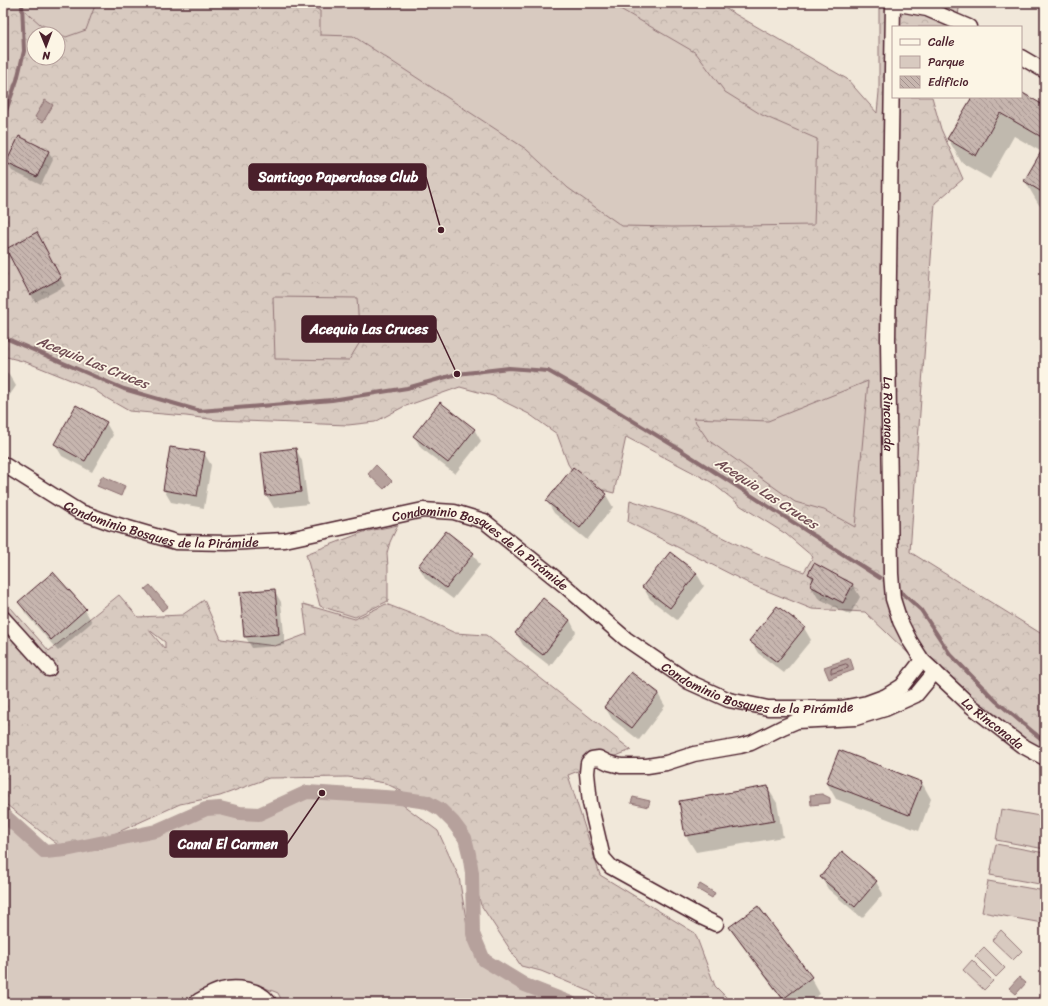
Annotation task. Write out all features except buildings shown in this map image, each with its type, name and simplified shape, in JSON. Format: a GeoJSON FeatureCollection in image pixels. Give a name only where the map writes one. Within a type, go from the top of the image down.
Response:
{"type":"FeatureCollection","features":[{"type":"Feature","properties":{"kind":"street"},"geometry":{"type":"LineString","coordinates":[[893,3],[927,9],[966,26]]}},
{"type":"Feature","properties":{"kind":"street","name":"La Rinconada"},"geometry":{"type":"LineString","coordinates":[[893,3],[893,26]]}},
{"type":"Feature","properties":{"kind":"street"},"geometry":{"type":"LineString","coordinates":[[1022,58],[1045,71]]}},
{"type":"Feature","properties":{"kind":"street","name":"La Rinconada"},"geometry":{"type":"LineString","coordinates":[[892,70],[888,339],[891,574],[893,599],[900,621],[922,660],[971,706],[1021,745],[1045,758]]}},
{"type":"Feature","properties":{"kind":"street","name":"Condominio Bosques de la Pirámide"},"geometry":{"type":"LineString","coordinates":[[3,464],[78,511],[111,523],[176,542],[227,543],[285,540],[423,510],[454,512],[484,521],[564,585],[626,639],[689,682],[729,700],[768,708],[841,708],[867,703],[886,696],[902,686],[922,660]]}},
{"type":"Feature","properties":{"kind":"street"},"geometry":{"type":"LineString","coordinates":[[3,618],[49,669]]}},
{"type":"Feature","properties":{"kind":"street","name":"Condominio Bosques de la Pirámide"},"geometry":{"type":"LineString","coordinates":[[716,924],[618,871],[611,867],[607,862],[604,858],[590,804],[587,773],[588,763],[592,759],[599,758],[609,763],[621,766],[647,766],[666,763],[694,754],[740,746],[797,721],[856,718],[885,709],[916,694],[935,672]]}},
{"type":"Feature","properties":{"kind":"street"},"geometry":{"type":"LineString","coordinates":[[199,1003],[222,992],[233,991],[257,994],[267,1003]]}},
{"type":"Feature","properties":{"kind":"green space"},"geometry":{"type":"Polygon","coordinates":[[[3,3],[678,3],[879,128],[880,570],[556,363],[221,402],[37,66],[66,66],[66,26],[26,26],[26,45],[3,3]]]}},
{"type":"Feature","properties":{"kind":"green space"},"geometry":{"type":"Polygon","coordinates":[[[3,3],[23,3],[23,9],[44,26],[26,26],[26,66],[66,66],[66,37],[86,30],[94,8],[99,3],[308,3],[320,11],[320,35],[353,36],[526,149],[568,188],[622,226],[672,227],[814,225],[817,139],[762,115],[725,92],[696,53],[610,3],[716,3],[847,79],[877,113],[879,92],[879,3],[960,3],[956,26],[892,26],[892,98],[932,98],[941,129],[963,179],[935,203],[910,552],[1045,636],[1045,750],[1018,745],[976,718],[865,612],[812,609],[750,584],[628,522],[630,500],[682,517],[757,554],[804,572],[813,557],[786,534],[741,506],[711,482],[626,437],[614,493],[582,485],[568,464],[557,434],[529,414],[493,396],[460,387],[403,407],[375,422],[348,425],[217,420],[129,411],[93,389],[26,362],[3,356],[3,3]],[[273,297],[275,359],[349,360],[360,342],[357,298],[273,297]],[[868,381],[768,421],[693,418],[708,440],[795,502],[824,510],[855,527],[868,381]]]}},
{"type":"Feature","properties":{"kind":"green space"},"geometry":{"type":"Polygon","coordinates":[[[398,525],[390,542],[387,553],[388,601],[355,617],[320,606],[306,554],[364,532],[398,525]]]}},
{"type":"Feature","properties":{"kind":"green space"},"geometry":{"type":"Polygon","coordinates":[[[119,595],[138,617],[182,615],[204,600],[221,639],[275,646],[307,634],[303,604],[355,619],[386,604],[455,633],[486,635],[631,750],[568,775],[600,875],[695,933],[715,986],[732,1003],[608,1003],[589,991],[541,971],[521,966],[481,905],[474,880],[475,868],[449,824],[419,800],[385,783],[348,777],[269,778],[220,796],[180,804],[114,834],[81,842],[58,845],[3,802],[3,599],[49,651],[119,595]],[[148,629],[165,649],[165,642],[148,629]]]}},
{"type":"Feature","properties":{"kind":"green space"},"geometry":{"type":"Polygon","coordinates":[[[320,795],[399,802],[438,831],[459,877],[469,937],[495,964],[534,986],[581,1003],[283,1003],[278,993],[258,985],[229,983],[217,985],[178,1003],[3,1003],[3,820],[43,856],[66,855],[156,835],[196,812],[260,809],[290,796],[320,795]]]}},
{"type":"Feature","properties":{"kind":"green space"},"geometry":{"type":"Polygon","coordinates":[[[1001,809],[1045,817],[1045,849],[996,840],[1001,809]]]}},
{"type":"Feature","properties":{"kind":"green space"},"geometry":{"type":"Polygon","coordinates":[[[996,844],[1045,853],[1045,885],[990,875],[996,844]]]}},
{"type":"Feature","properties":{"kind":"green space"},"geometry":{"type":"Polygon","coordinates":[[[988,881],[1045,891],[1045,908],[1042,923],[982,912],[988,881]]]}},
{"type":"Feature","properties":{"kind":"green space"},"geometry":{"type":"Polygon","coordinates":[[[1001,930],[1022,951],[1013,960],[992,940],[1001,930]]]}},
{"type":"Feature","properties":{"kind":"green space"},"geometry":{"type":"Polygon","coordinates":[[[984,947],[1005,968],[996,977],[975,956],[984,947]]]}},
{"type":"Feature","properties":{"kind":"green space"},"geometry":{"type":"Polygon","coordinates":[[[972,960],[993,981],[984,990],[963,970],[972,960]]]}},
{"type":"Feature","properties":{"kind":"water"},"geometry":{"type":"Polygon","coordinates":[[[45,100],[53,105],[43,122],[35,117],[45,100]]]}},
{"type":"Feature","properties":{"kind":"water"},"geometry":{"type":"Polygon","coordinates":[[[376,465],[392,481],[384,489],[368,474],[376,465]]]}},
{"type":"Feature","properties":{"kind":"water"},"geometry":{"type":"Polygon","coordinates":[[[102,476],[125,486],[121,496],[97,486],[102,476]]]}},
{"type":"Feature","properties":{"kind":"water"},"geometry":{"type":"Polygon","coordinates":[[[150,585],[168,606],[162,611],[145,589],[150,585]]]}},
{"type":"Feature","properties":{"kind":"water"},"geometry":{"type":"Polygon","coordinates":[[[850,658],[854,670],[829,679],[824,667],[850,658]]]}},
{"type":"Feature","properties":{"kind":"water"},"geometry":{"type":"Polygon","coordinates":[[[822,794],[830,798],[830,803],[811,805],[810,795],[822,794]]]}},
{"type":"Feature","properties":{"kind":"water"},"geometry":{"type":"Polygon","coordinates":[[[633,797],[650,801],[648,807],[631,803],[633,797]]]}},
{"type":"Feature","properties":{"kind":"water"},"geometry":{"type":"Polygon","coordinates":[[[700,884],[715,893],[712,898],[697,889],[700,884]]]}},
{"type":"Feature","properties":{"kind":"water"},"geometry":{"type":"Polygon","coordinates":[[[1019,977],[1026,983],[1016,994],[1009,988],[1019,977]]]}},
{"type":"Feature","properties":{"kind":"waterway"},"geometry":{"type":"LineString","coordinates":[[3,119],[17,80],[24,51],[22,3]]}},
{"type":"Feature","properties":{"kind":"waterway","name":"Acequia Las Cruces"},"geometry":{"type":"LineString","coordinates":[[3,337],[124,389],[200,411],[332,400],[407,388],[457,374],[509,368],[548,371],[589,394],[679,449],[880,578]]}},
{"type":"Feature","properties":{"kind":"waterway","name":"Acequia Las Cruces"},"geometry":{"type":"LineString","coordinates":[[899,590],[921,610],[950,654],[996,701],[1045,742]]}},
{"type":"Feature","properties":{"kind":"waterway"},"geometry":{"type":"LineString","coordinates":[[3,814],[45,852],[66,850],[156,831],[206,809],[220,808],[240,813],[259,814],[307,792],[400,798],[427,802],[441,810],[453,822],[465,838],[472,873],[473,934],[484,960],[525,985],[571,1003]]}},
{"type":"Feature","properties":{"kind":"place","name":"Santiago Paperchase Club"},"geometry":{"type":"Point","coordinates":[441,230]}},
{"type":"Feature","properties":{"kind":"place","name":"Acequia Las Cruces"},"geometry":{"type":"Point","coordinates":[457,374]}},
{"type":"Feature","properties":{"kind":"place","name":"Canal El Carmen"},"geometry":{"type":"Point","coordinates":[322,793]}}]}
